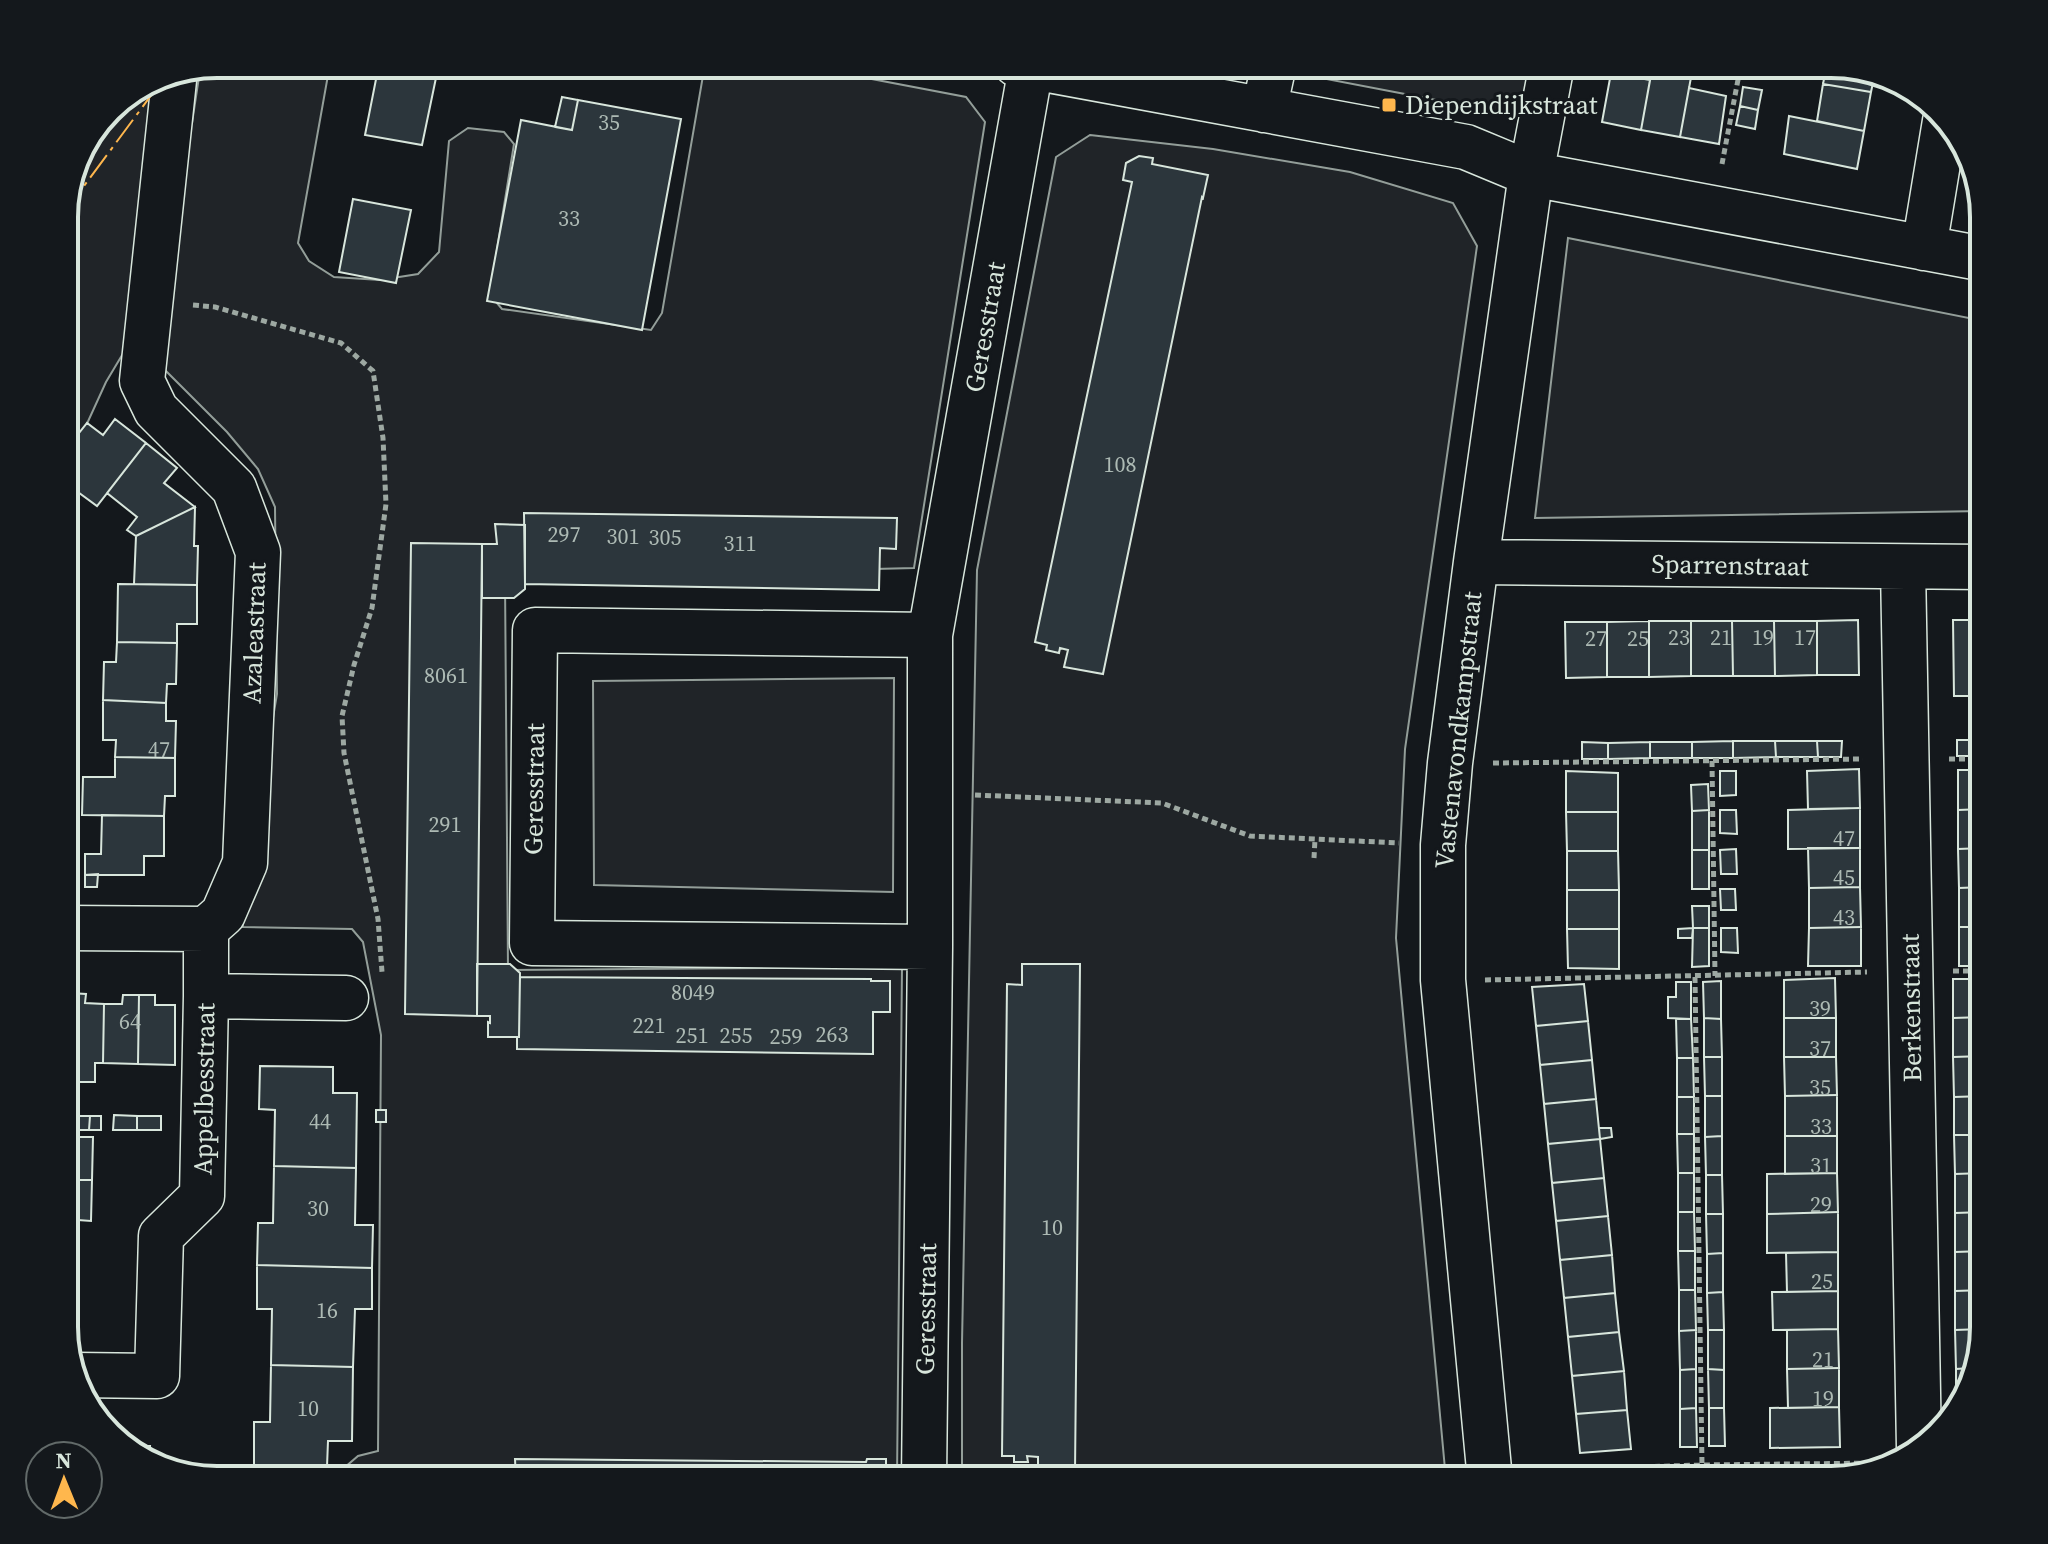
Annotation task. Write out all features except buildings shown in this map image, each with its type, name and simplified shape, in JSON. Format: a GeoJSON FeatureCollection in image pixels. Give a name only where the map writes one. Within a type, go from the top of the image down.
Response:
{"type":"FeatureCollection","features":[{"type":"Feature","properties":{"kind":"street","name":"Geresstraat"},"geometry":{"type":"LineString","coordinates":[[924,1466],[930,635],[1022,78]]}},
{"type":"Feature","properties":{"kind":"street"},"geometry":{"type":"LineString","coordinates":[[1093,78],[1466,147],[1531,174],[1970,256]]}},
{"type":"Feature","properties":{"kind":"street"},"geometry":{"type":"LineString","coordinates":[[1264,110],[1271,78]]}},
{"type":"Feature","properties":{"kind":"street","name":"Vastenavondkampstraat"},"geometry":{"type":"LineString","coordinates":[[1488,1466],[1443,980],[1443,845],[1450,763],[1476,562],[1531,174],[1549,78]]}},
{"type":"Feature","properties":{"kind":"street","name":"Azaleastraat"},"geometry":{"type":"LineString","coordinates":[[173,86],[142,381],[156,410],[234,488],[258,552],[245,863],[223,914],[206,929]]}},
{"type":"Feature","properties":{"kind":"street"},"geometry":{"type":"LineString","coordinates":[[1924,248],[1943,135]]}},
{"type":"Feature","properties":{"kind":"street","name":"Sparrenstraat"},"geometry":{"type":"LineString","coordinates":[[1476,562],[1970,567]]}},
{"type":"Feature","properties":{"kind":"street","name":"Berkenstraat"},"geometry":{"type":"LineString","coordinates":[[1902,1446],[1910,971],[1903,567]]}},
{"type":"Feature","properties":{"kind":"street","name":"Geresstraat"},"geometry":{"type":"LineString","coordinates":[[930,635],[535,630],[532,943],[930,947]]}},
{"type":"Feature","properties":{"kind":"street"},"geometry":{"type":"LineString","coordinates":[[78,928],[206,929]]}},
{"type":"Feature","properties":{"kind":"street","name":"Appelbesstraat"},"geometry":{"type":"LineString","coordinates":[[87,1375],[157,1376],[161,1236],[202,1196],[206,929]]}},
{"type":"Feature","properties":{"kind":"street"},"geometry":{"type":"LineString","coordinates":[[206,996],[346,998]]}},
{"type":"Feature","properties":{"kind":"path"},"geometry":{"type":"LineString","coordinates":[[1714,209],[1738,78]]}},
{"type":"Feature","properties":{"kind":"path"},"geometry":{"type":"LineString","coordinates":[[150,301],[215,307],[341,343],[373,371],[383,438],[386,504],[372,608],[342,716],[344,753],[378,919],[383,971],[374,1010],[346,998]]}},
{"type":"Feature","properties":{"kind":"path"},"geometry":{"type":"LineString","coordinates":[[1450,763],[1907,758]]}},
{"type":"Feature","properties":{"kind":"path"},"geometry":{"type":"LineString","coordinates":[[1712,761],[1715,976]]}},
{"type":"Feature","properties":{"kind":"path"},"geometry":{"type":"LineString","coordinates":[[930,793],[1162,803],[1250,836],[1443,845]]}},
{"type":"Feature","properties":{"kind":"path"},"geometry":{"type":"LineString","coordinates":[[1314,858],[1315,839]]}},
{"type":"Feature","properties":{"kind":"path"},"geometry":{"type":"LineString","coordinates":[[1443,980],[1910,971]]}},
{"type":"Feature","properties":{"kind":"path"},"geometry":{"type":"LineString","coordinates":[[1695,977],[1702,1465]]}},
{"type":"Feature","properties":{"kind":"path"},"geometry":{"type":"LineString","coordinates":[[1683,1466],[1883,1456]]}},
{"type":"Feature","properties":{"kind":"shaded area"},"geometry":{"type":"Polygon","coordinates":[[[327,78],[298,243],[309,261],[334,277],[380,280],[418,274],[439,252],[449,141],[468,128],[504,132],[514,144],[491,296],[502,309],[651,330],[662,313],[703,78],[866,78],[966,97],[985,122],[914,568],[505,578],[508,970],[902,967],[897,1466],[346,1466],[358,1456],[378,1451],[381,1035],[363,942],[352,929],[243,927],[240,894],[245,885],[277,694],[275,507],[258,469],[227,432],[165,370],[167,280],[106,382],[78,443],[78,208],[89,164],[101,140],[140,101],[191,81],[192,123],[198,80],[327,78]]]}},
{"type":"Feature","properties":{"kind":"shaded area"},"geometry":{"type":"Polygon","coordinates":[[[1321,78],[1527,78],[1520,116],[1321,78]]]}},
{"type":"Feature","properties":{"kind":"shaded area"},"geometry":{"type":"Polygon","coordinates":[[[1090,135],[1213,149],[1350,172],[1453,203],[1477,246],[1405,749],[1396,938],[1445,1466],[962,1466],[977,570],[1056,157],[1090,135]]]}},
{"type":"Feature","properties":{"kind":"shaded area"},"geometry":{"type":"Polygon","coordinates":[[[1568,238],[1970,318],[1970,511],[1535,518],[1568,238]]]}},
{"type":"Feature","properties":{"kind":"shaded area"},"geometry":{"type":"Polygon","coordinates":[[[894,678],[893,892],[594,885],[593,681],[894,678]]]}},
{"type":"Feature","properties":{"kind":"power"},"geometry":{"type":"LineString","coordinates":[[81,190],[151,96]]}},
{"type":"Feature","properties":{"kind":"place","name":"Diependijkstraat"},"geometry":{"type":"Point","coordinates":[1389,105]}}]}
